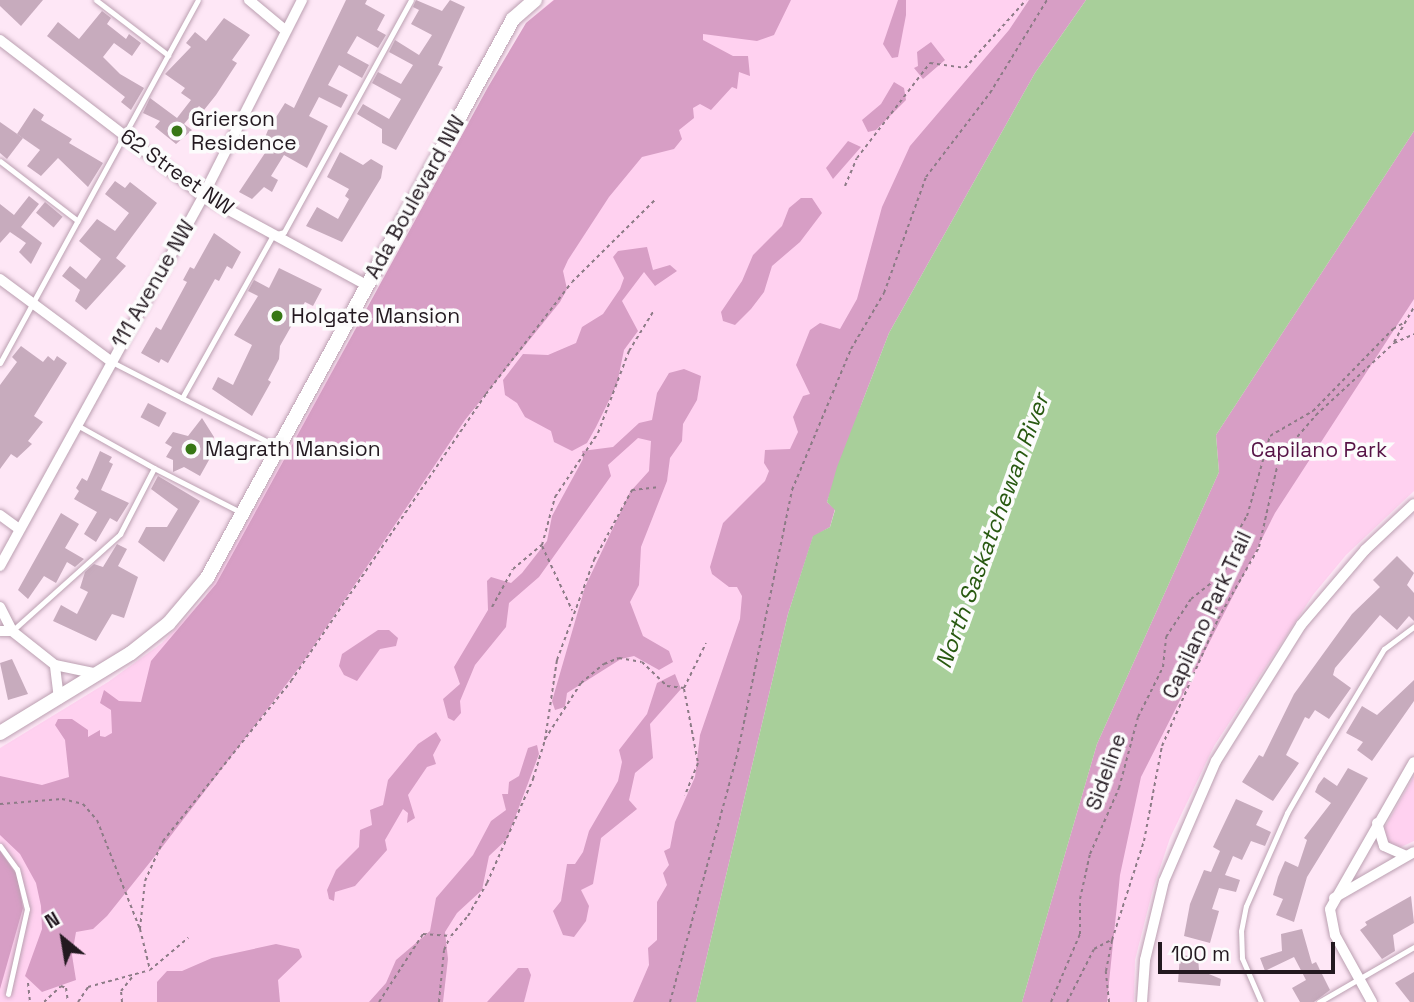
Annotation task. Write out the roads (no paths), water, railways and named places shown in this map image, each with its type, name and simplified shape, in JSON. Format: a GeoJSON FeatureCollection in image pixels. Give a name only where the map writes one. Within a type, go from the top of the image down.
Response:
{"type":"FeatureCollection","features":[{"type":"Feature","properties":{"kind":"street"},"geometry":{"type":"LineString","coordinates":[[249,0],[285,30]]}},
{"type":"Feature","properties":{"kind":"street","name":"111 Avenue NW"},"geometry":{"type":"LineString","coordinates":[[0,566],[109,360],[203,196],[302,0]]}},
{"type":"Feature","properties":{"kind":"street","name":"Ada Boulevard NW"},"geometry":{"type":"LineString","coordinates":[[0,733],[98,674],[169,623],[207,578],[513,19],[535,0]]}},
{"type":"Feature","properties":{"kind":"street","name":"62 Street NW"},"geometry":{"type":"LineString","coordinates":[[0,40],[203,196],[366,285]]}},
{"type":"Feature","properties":{"kind":"street"},"geometry":{"type":"LineString","coordinates":[[0,279],[109,360]]}},
{"type":"Feature","properties":{"kind":"street"},"geometry":{"type":"LineString","coordinates":[[1142,1002],[1145,960],[1164,881],[1216,761],[1301,625],[1365,550],[1414,504]]}},
{"type":"Feature","properties":{"kind":"street"},"geometry":{"type":"LineString","coordinates":[[0,514],[18,528]]}},
{"type":"Feature","properties":{"kind":"street"},"geometry":{"type":"LineString","coordinates":[[0,607],[6,631],[55,665],[98,674]]}},
{"type":"Feature","properties":{"kind":"street"},"geometry":{"type":"LineString","coordinates":[[55,665],[59,699]]}},
{"type":"Feature","properties":{"kind":"street"},"geometry":{"type":"LineString","coordinates":[[1372,1002],[1332,928],[1334,898],[1414,762]]}},
{"type":"Feature","properties":{"kind":"street"},"geometry":{"type":"LineString","coordinates":[[1377,821],[1382,843],[1410,854]]}},
{"type":"Feature","properties":{"kind":"street"},"geometry":{"type":"LineString","coordinates":[[1334,898],[1410,854]]}},
{"type":"Feature","properties":{"kind":"lane"},"geometry":{"type":"LineString","coordinates":[[96,0],[168,55]]}},
{"type":"Feature","properties":{"kind":"lane"},"geometry":{"type":"LineString","coordinates":[[0,363],[198,0]]}},
{"type":"Feature","properties":{"kind":"lane"},"geometry":{"type":"LineString","coordinates":[[182,398],[273,235],[284,232],[411,0]]}},
{"type":"Feature","properties":{"kind":"lane"},"geometry":{"type":"LineString","coordinates":[[0,161],[78,221]]}},
{"type":"Feature","properties":{"kind":"lane"},"geometry":{"type":"LineString","coordinates":[[109,360],[279,448]]}},
{"type":"Feature","properties":{"kind":"lane"},"geometry":{"type":"LineString","coordinates":[[76,425],[244,514]]}},
{"type":"Feature","properties":{"kind":"lane"},"geometry":{"type":"LineString","coordinates":[[6,631],[120,534],[154,468]]}},
{"type":"Feature","properties":{"kind":"lane"},"geometry":{"type":"LineString","coordinates":[[1261,1002],[1242,958],[1241,931],[1246,906],[1287,813],[1319,757],[1384,649],[1414,626]]}},
{"type":"Feature","properties":{"kind":"lane"},"geometry":{"type":"LineString","coordinates":[[0,846],[17,870],[27,909],[8,993]]}},
{"type":"Feature","properties":{"kind":"lane"},"geometry":{"type":"LineString","coordinates":[[1319,1002],[1414,947]]}},
{"type":"Feature","properties":{"kind":"water","name":"North Saskatchewan River"},"geometry":{"type":"Polygon","coordinates":[[[1086,0],[1414,0],[1414,131],[1216,435],[1219,472],[1097,744],[1022,1002],[696,1002],[788,614],[813,536],[830,527],[835,510],[827,502],[837,467],[889,333],[1035,73],[1086,0]]]}},
{"type":"Feature","properties":{"kind":"place","name":"Grierson Residence"},"geometry":{"type":"Point","coordinates":[177,131]}},
{"type":"Feature","properties":{"kind":"place","name":"Holgate Mansion"},"geometry":{"type":"Point","coordinates":[277,316]}},
{"type":"Feature","properties":{"kind":"place","name":"Magrath Mansion"},"geometry":{"type":"Point","coordinates":[191,449]}},
{"type":"Feature","properties":{"kind":"park label","name":"Capilano Park"},"geometry":{"type":"Point","coordinates":[1319,450]}}]}
